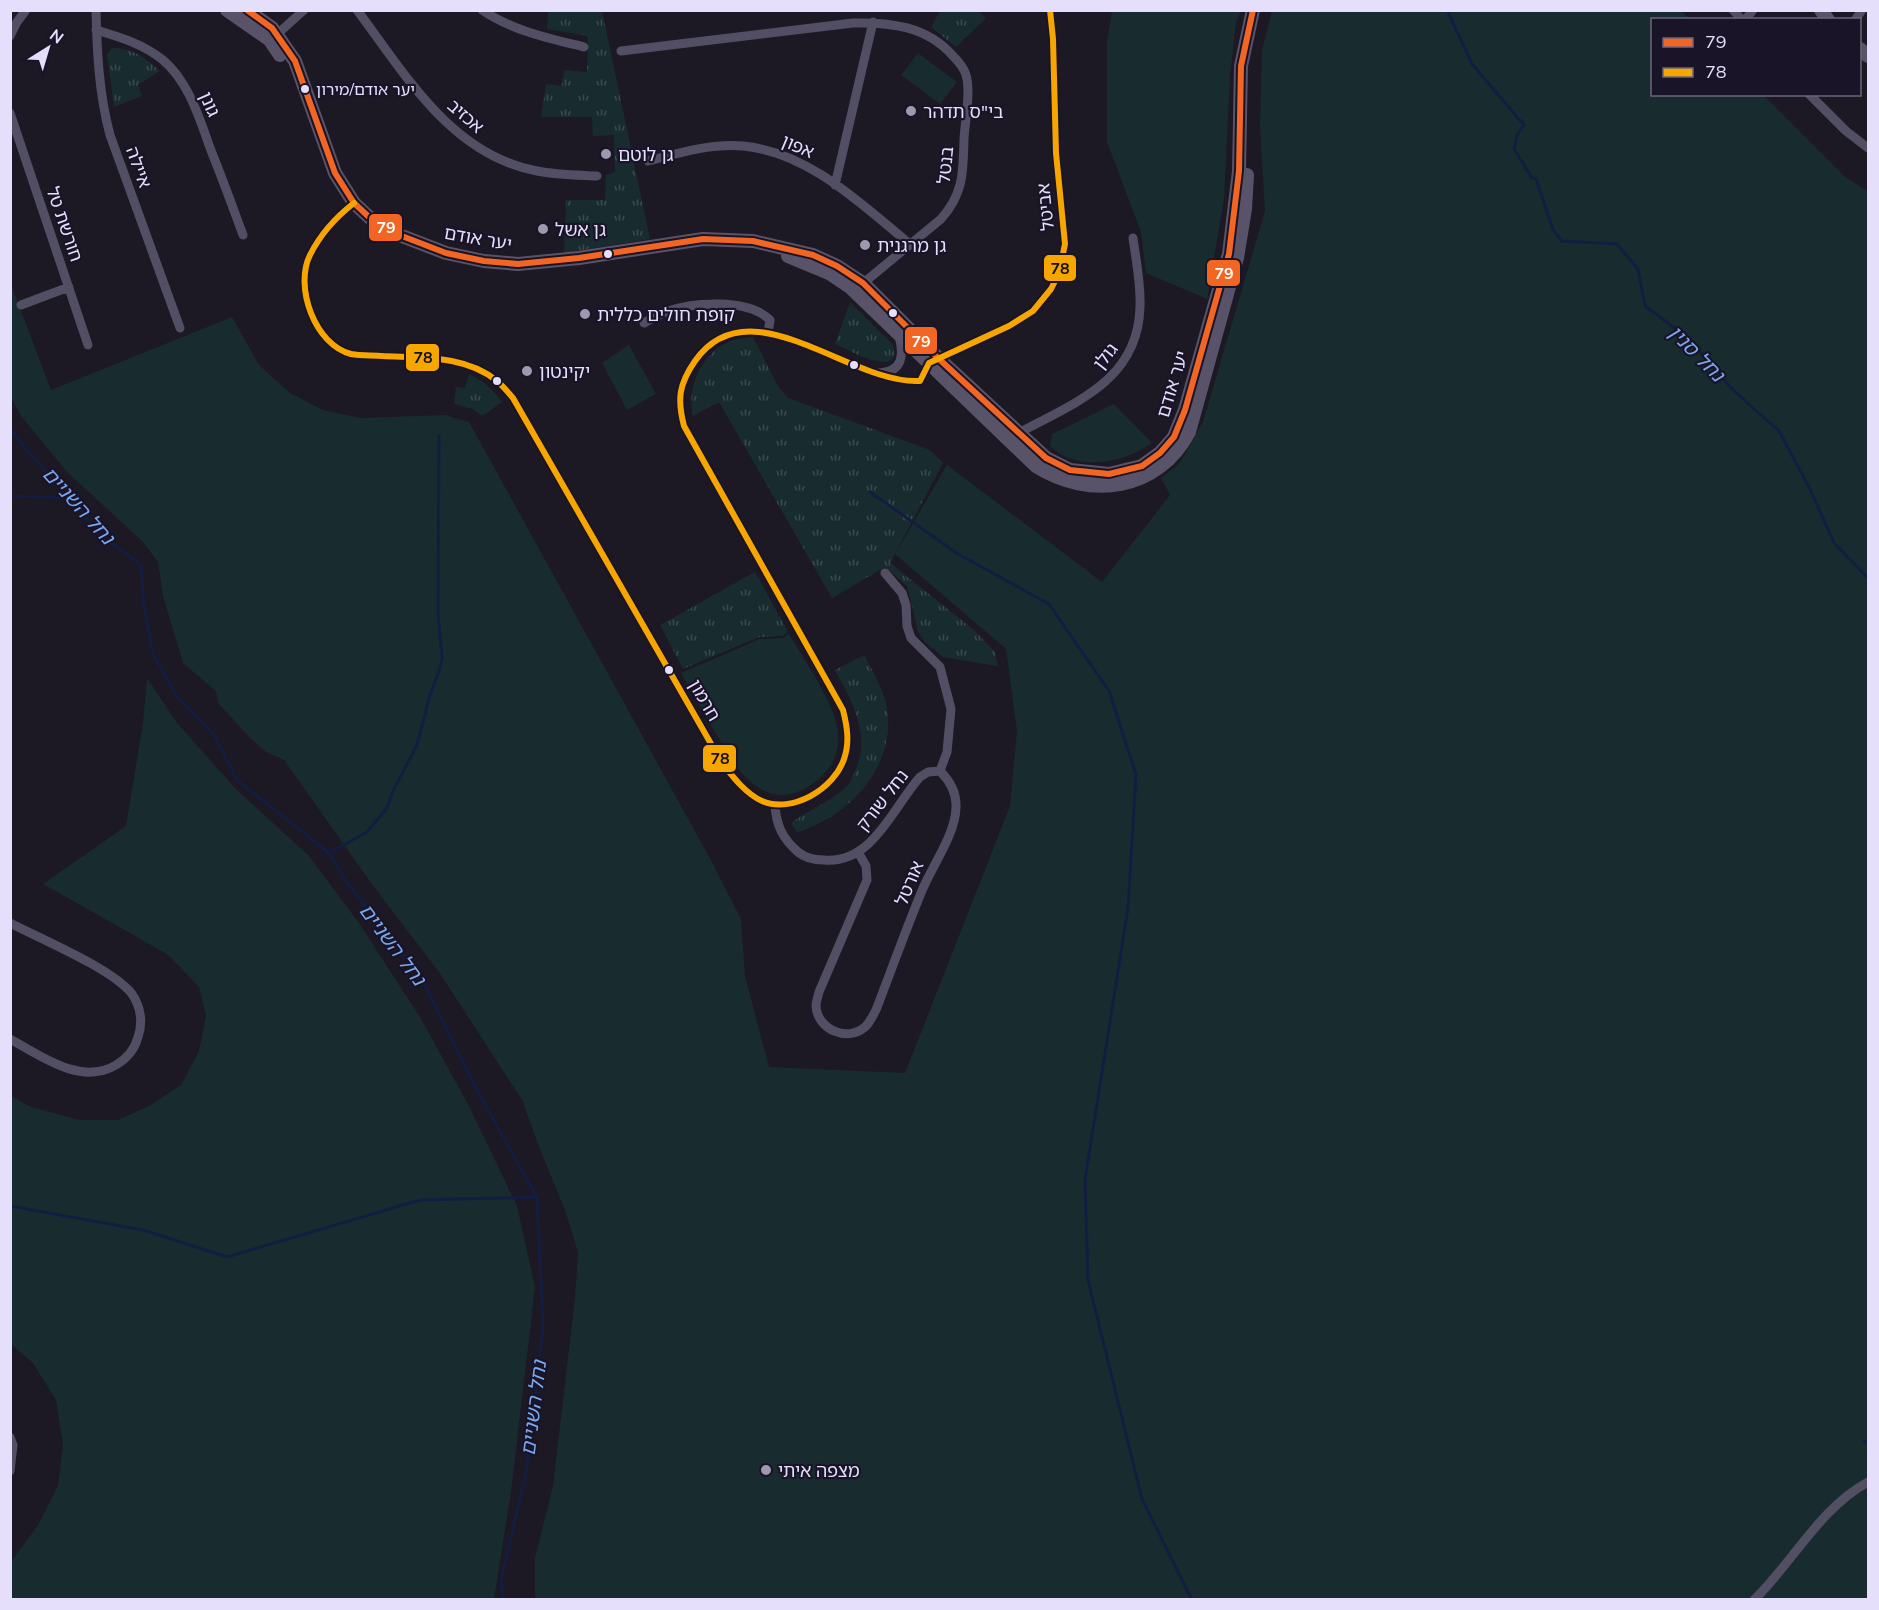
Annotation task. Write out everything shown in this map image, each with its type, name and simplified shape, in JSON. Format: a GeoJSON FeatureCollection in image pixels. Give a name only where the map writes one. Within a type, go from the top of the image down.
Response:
{"type":"FeatureCollection","features":[{"type":"Feature","properties":{"kind":"street"},"geometry":{"type":"LineString","coordinates":[[10,36],[26,10]]}},
{"type":"Feature","properties":{"kind":"street","name":"איילה"},"geometry":{"type":"LineString","coordinates":[[96,10],[103,108],[110,135],[180,328]]}},
{"type":"Feature","properties":{"kind":"street","name":"יער אודם"},"geometry":{"type":"LineString","coordinates":[[227,10],[274,37]]}},
{"type":"Feature","properties":{"kind":"street","name":"יער אודם"},"geometry":{"type":"LineString","coordinates":[[247,10],[274,37],[310,102],[335,173],[354,203],[369,217],[405,238],[446,253],[484,261],[527,264],[703,239],[753,241],[859,287],[1013,436],[1058,465],[1070,470],[1096,474],[1121,473],[1143,466],[1160,453],[1174,437],[1185,410],[1229,254],[1239,171],[1241,66],[1253,10]]}},
{"type":"Feature","properties":{"kind":"street"},"geometry":{"type":"LineString","coordinates":[[274,37],[304,10]]}},
{"type":"Feature","properties":{"kind":"street","name":"אכזיב"},"geometry":{"type":"LineString","coordinates":[[357,10],[430,105],[468,142],[496,157],[528,169],[565,175],[597,176]]}},
{"type":"Feature","properties":{"kind":"street"},"geometry":{"type":"LineString","coordinates":[[482,10],[512,27],[533,35],[584,47]]}},
{"type":"Feature","properties":{"kind":"street","name":"אביטל"},"geometry":{"type":"LineString","coordinates":[[934,361],[1028,315],[1043,301],[1059,273],[1065,237],[1056,153],[1050,10]]}},
{"type":"Feature","properties":{"kind":"street","name":"יער אודם"},"geometry":{"type":"LineString","coordinates":[[1013,436],[1030,460],[1048,473],[1072,482],[1101,486],[1124,484],[1148,475],[1169,459],[1184,442],[1198,401],[1242,232],[1246,187],[1248,65],[1259,10]]}},
{"type":"Feature","properties":{"kind":"street"},"geometry":{"type":"LineString","coordinates":[[835,185],[873,22]]}},
{"type":"Feature","properties":{"kind":"street","name":"בנטל"},"geometry":{"type":"LineString","coordinates":[[621,51],[873,22],[899,25],[932,38],[947,49],[958,61],[966,75],[967,96],[961,187],[951,208],[928,231],[859,287]]}},
{"type":"Feature","properties":{"kind":"street","name":"גונן"},"geometry":{"type":"LineString","coordinates":[[96,30],[129,40],[146,49],[163,60],[176,73],[195,107],[243,235]]}},
{"type":"Feature","properties":{"kind":"street"},"geometry":{"type":"LineString","coordinates":[[1811,96],[1846,131],[1869,148]]}},
{"type":"Feature","properties":{"kind":"street","name":"חורשת טל"},"geometry":{"type":"LineString","coordinates":[[10,113],[88,345]]}},
{"type":"Feature","properties":{"kind":"street","name":"אפון"},"geometry":{"type":"LineString","coordinates":[[648,161],[686,151],[718,146],[743,146],[771,152],[816,171],[911,245]]}},
{"type":"Feature","properties":{"kind":"street","name":"חרמון"},"geometry":{"type":"LineString","coordinates":[[354,203],[329,227],[316,245],[309,257],[305,273],[309,306],[322,336],[335,347],[350,354],[441,359],[482,370],[498,381],[513,398],[722,764],[747,790],[762,801],[775,804]]}},
{"type":"Feature","properties":{"kind":"street","name":"גולן"},"geometry":{"type":"LineString","coordinates":[[1013,436],[1102,385],[1129,354],[1138,330],[1140,304],[1133,238]]}},
{"type":"Feature","properties":{"kind":"street"},"geometry":{"type":"LineString","coordinates":[[21,305],[69,287]]}},
{"type":"Feature","properties":{"kind":"street","name":"יער אודם"},"geometry":{"type":"LineString","coordinates":[[859,287],[898,334],[934,361]]}},
{"type":"Feature","properties":{"kind":"street"},"geometry":{"type":"LineString","coordinates":[[644,322],[666,312],[695,305],[725,304],[753,308],[764,313],[770,320],[768,333]]}},
{"type":"Feature","properties":{"kind":"street"},"geometry":{"type":"LineString","coordinates":[[775,804],[791,803],[808,797],[827,786],[844,761],[848,728],[843,710],[684,426],[679,407],[680,390],[699,354],[715,341],[732,333],[751,330],[787,338],[890,380],[920,381],[934,361]]}},
{"type":"Feature","properties":{"kind":"street"},"geometry":{"type":"LineString","coordinates":[[874,373],[887,373],[901,360],[903,350],[898,334]]}},
{"type":"Feature","properties":{"kind":"street"},"geometry":{"type":"LineString","coordinates":[[885,573],[902,593],[911,638],[939,667],[951,709],[947,752],[940,771]]}},
{"type":"Feature","properties":{"kind":"street","name":"נחל שורק"},"geometry":{"type":"LineString","coordinates":[[775,804],[776,821],[790,845],[801,855],[816,860],[832,861],[858,852],[867,845],[884,828],[920,777],[928,772],[940,771]]}},
{"type":"Feature","properties":{"kind":"street","name":"אורטל"},"geometry":{"type":"LineString","coordinates":[[858,852],[866,866],[867,880],[819,992],[816,1006],[819,1018],[828,1028],[840,1033],[854,1033],[865,1027],[876,1010],[921,891],[954,822],[957,806],[953,789],[949,780],[940,771]]}},
{"type":"Feature","properties":{"kind":"street"},"geometry":{"type":"LineString","coordinates":[[10,922],[115,979],[130,992],[139,1005],[141,1022],[138,1038],[131,1052],[121,1062],[106,1071],[91,1072],[69,1069],[10,1039]]}},
{"type":"Feature","properties":{"kind":"street"},"geometry":{"type":"LineString","coordinates":[[10,1437],[13,1445],[10,1471]]}},
{"type":"Feature","properties":{"kind":"street"},"geometry":{"type":"LineString","coordinates":[[1754,1599],[1775,1579],[1827,1514],[1848,1494],[1869,1482]]}},
{"type":"Feature","properties":{"kind":"green space"},"geometry":{"type":"Polygon","coordinates":[[[548,11],[602,11],[650,239],[564,253],[566,200],[605,200],[606,175],[615,172],[614,135],[593,136],[592,117],[541,117],[546,84],[561,86],[565,70],[587,72],[588,36],[547,29],[548,11]]]}},
{"type":"Feature","properties":{"kind":"green space"},"geometry":{"type":"Polygon","coordinates":[[[940,11],[978,11],[986,18],[956,47],[931,27],[940,11]]]}},
{"type":"Feature","properties":{"kind":"green space"},"geometry":{"type":"Polygon","coordinates":[[[1112,11],[1241,11],[1236,23],[1230,76],[1224,199],[1207,299],[1146,273],[1141,232],[1107,142],[1107,42],[1112,11]]]}},
{"type":"Feature","properties":{"kind":"green space"},"geometry":{"type":"Polygon","coordinates":[[[1272,11],[1681,11],[1689,18],[1651,18],[1651,96],[1764,96],[1845,177],[1868,191],[1868,1599],[535,1599],[535,1558],[553,1486],[575,1298],[578,1252],[565,1210],[522,1100],[439,972],[374,887],[284,760],[266,752],[251,739],[218,703],[216,691],[183,663],[163,596],[158,562],[142,541],[67,472],[22,417],[11,398],[10,282],[51,390],[232,317],[259,365],[290,393],[323,410],[361,418],[445,415],[469,422],[712,862],[741,919],[745,976],[769,1067],[905,1073],[1010,806],[1017,731],[1006,649],[895,554],[947,465],[1102,582],[1170,495],[1161,478],[1179,464],[1203,422],[1265,211],[1260,126],[1262,51],[1272,11]]]}},
{"type":"Feature","properties":{"kind":"green space"},"geometry":{"type":"Polygon","coordinates":[[[112,48],[126,49],[138,54],[160,71],[138,85],[142,96],[114,107],[107,54],[112,48]]]}},
{"type":"Feature","properties":{"kind":"green space"},"geometry":{"type":"Polygon","coordinates":[[[918,53],[957,82],[940,104],[901,75],[918,53]]]}},
{"type":"Feature","properties":{"kind":"green space"},"geometry":{"type":"Polygon","coordinates":[[[850,302],[893,345],[894,355],[890,361],[872,360],[835,344],[850,302]]]}},
{"type":"Feature","properties":{"kind":"green space"},"geometry":{"type":"Polygon","coordinates":[[[753,337],[779,388],[788,398],[930,450],[943,463],[890,563],[974,630],[995,652],[998,666],[943,657],[925,642],[918,632],[907,586],[885,567],[832,598],[719,402],[693,416],[692,392],[699,370],[706,360],[723,345],[736,339],[753,337]]]}},
{"type":"Feature","properties":{"kind":"green space"},"geometry":{"type":"Polygon","coordinates":[[[629,345],[656,394],[627,410],[602,363],[629,345]]]}},
{"type":"Feature","properties":{"kind":"green space"},"geometry":{"type":"Polygon","coordinates":[[[469,374],[488,386],[502,402],[482,416],[473,409],[454,404],[456,387],[465,388],[469,374]]]}},
{"type":"Feature","properties":{"kind":"green space"},"geometry":{"type":"Polygon","coordinates":[[[1114,404],[1152,443],[1128,456],[1101,462],[1073,460],[1050,446],[1052,434],[1114,404]]]}},
{"type":"Feature","properties":{"kind":"green space"},"geometry":{"type":"Polygon","coordinates":[[[755,572],[788,632],[783,636],[759,637],[683,669],[660,625],[755,572]]]}},
{"type":"Feature","properties":{"kind":"green space"},"geometry":{"type":"Polygon","coordinates":[[[789,634],[818,682],[831,709],[836,721],[838,742],[835,756],[829,767],[815,782],[797,792],[777,795],[756,786],[737,768],[681,673],[760,639],[783,638],[789,634]]]}},
{"type":"Feature","properties":{"kind":"green space"},"geometry":{"type":"Polygon","coordinates":[[[864,655],[879,685],[887,708],[888,731],[881,759],[867,784],[847,805],[826,820],[797,833],[791,823],[843,790],[850,782],[860,758],[861,732],[858,719],[835,670],[864,655]]]}},
{"type":"Feature","properties":{"kind":"green space"},"geometry":{"type":"Polygon","coordinates":[[[147,678],[177,723],[236,789],[309,856],[359,923],[420,1017],[469,1106],[517,1206],[535,1287],[511,1492],[494,1599],[11,1599],[11,1562],[38,1525],[58,1486],[63,1445],[56,1400],[33,1363],[11,1344],[11,1096],[31,1107],[80,1120],[118,1120],[151,1105],[181,1085],[199,1051],[206,1016],[199,987],[167,954],[43,884],[126,826],[143,723],[147,678]]]}},
{"type":"Feature","properties":{"kind":"waterway","name":"נחל סנין"},"geometry":{"type":"LineString","coordinates":[[1447,10],[1472,64],[1524,125],[1517,135],[1514,149],[1532,178],[1536,179],[1553,230],[1562,241],[1617,244],[1638,269],[1645,306],[1688,338],[1733,390],[1779,431],[1809,487],[1834,543],[1868,578]]}},
{"type":"Feature","properties":{"kind":"waterway","name":"נחל השניים"},"geometry":{"type":"LineString","coordinates":[[10,427],[21,443],[100,534],[141,565],[144,606],[153,654],[176,695],[214,735],[237,780],[329,853],[348,884],[421,977],[478,1092],[537,1197],[543,1326],[526,1473],[501,1580],[503,1600]]}},
{"type":"Feature","properties":{"kind":"waterway"},"geometry":{"type":"LineString","coordinates":[[329,853],[367,832],[387,808],[393,791],[417,745],[430,695],[440,668],[442,658],[438,614],[439,436]]}},
{"type":"Feature","properties":{"kind":"waterway"},"geometry":{"type":"LineString","coordinates":[[870,492],[958,554],[1049,604],[1109,691],[1136,774],[1128,908],[1085,1180],[1088,1280],[1142,1499],[1192,1600]]}},
{"type":"Feature","properties":{"kind":"waterway"},"geometry":{"type":"LineString","coordinates":[[10,496],[69,498]]}},
{"type":"Feature","properties":{"kind":"waterway"},"geometry":{"type":"LineString","coordinates":[[10,1206],[143,1230],[227,1257],[420,1200],[537,1197]]}},
{"type":"Feature","properties":{"kind":"waterway"},"geometry":{"type":"LineString","coordinates":[[1864,1442],[1868,1441]]}},
{"type":"Feature","properties":{"kind":"transit line","name":"79"},"geometry":{"type":"LineString","coordinates":[[247,10],[272,28],[295,61],[335,173],[354,203],[369,217],[394,233],[446,253],[484,261],[518,264],[579,258],[703,239],[753,241],[813,255],[837,266],[863,283],[939,359],[1046,458],[1070,470],[1109,474],[1142,466],[1160,453],[1174,437],[1185,410],[1229,254],[1239,171],[1241,66],[1253,10]]}},
{"type":"Feature","properties":{"kind":"transit line","name":"78"},"geometry":{"type":"LineString","coordinates":[[354,203],[324,233],[310,255],[306,268],[306,298],[318,327],[327,339],[338,348],[351,354],[428,358],[457,362],[471,366],[497,381],[513,398],[722,763],[745,790],[756,798],[774,804],[798,801],[822,789],[839,770],[846,753],[847,740],[843,710],[684,426],[680,400],[683,385],[695,361],[718,340],[744,332],[772,334],[802,343],[863,369],[892,378],[920,381],[929,363],[1009,326],[1033,311],[1051,289],[1059,273],[1065,244],[1056,153],[1050,10]]}},
{"type":"Feature","properties":{"kind":"place","name":"יער אודם/מירון"},"geometry":{"type":"Point","coordinates":[305,89]}},
{"type":"Feature","properties":{"kind":"place","name":"בי\"ס תדהר"},"geometry":{"type":"Point","coordinates":[911,111]}},
{"type":"Feature","properties":{"kind":"place","name":"גן לוטם"},"geometry":{"type":"Point","coordinates":[606,154]}},
{"type":"Feature","properties":{"kind":"place","name":"גן אשל"},"geometry":{"type":"Point","coordinates":[543,229]}},
{"type":"Feature","properties":{"kind":"place","name":"גן מרגנית"},"geometry":{"type":"Point","coordinates":[865,245]}},
{"type":"Feature","properties":{"kind":"place","name":"קופת חולים כללית"},"geometry":{"type":"Point","coordinates":[585,314]}},
{"type":"Feature","properties":{"kind":"place","name":"יקינטון"},"geometry":{"type":"Point","coordinates":[527,371]}},
{"type":"Feature","properties":{"kind":"place","name":"מצפה איתי"},"geometry":{"type":"Point","coordinates":[766,1470]}}]}
